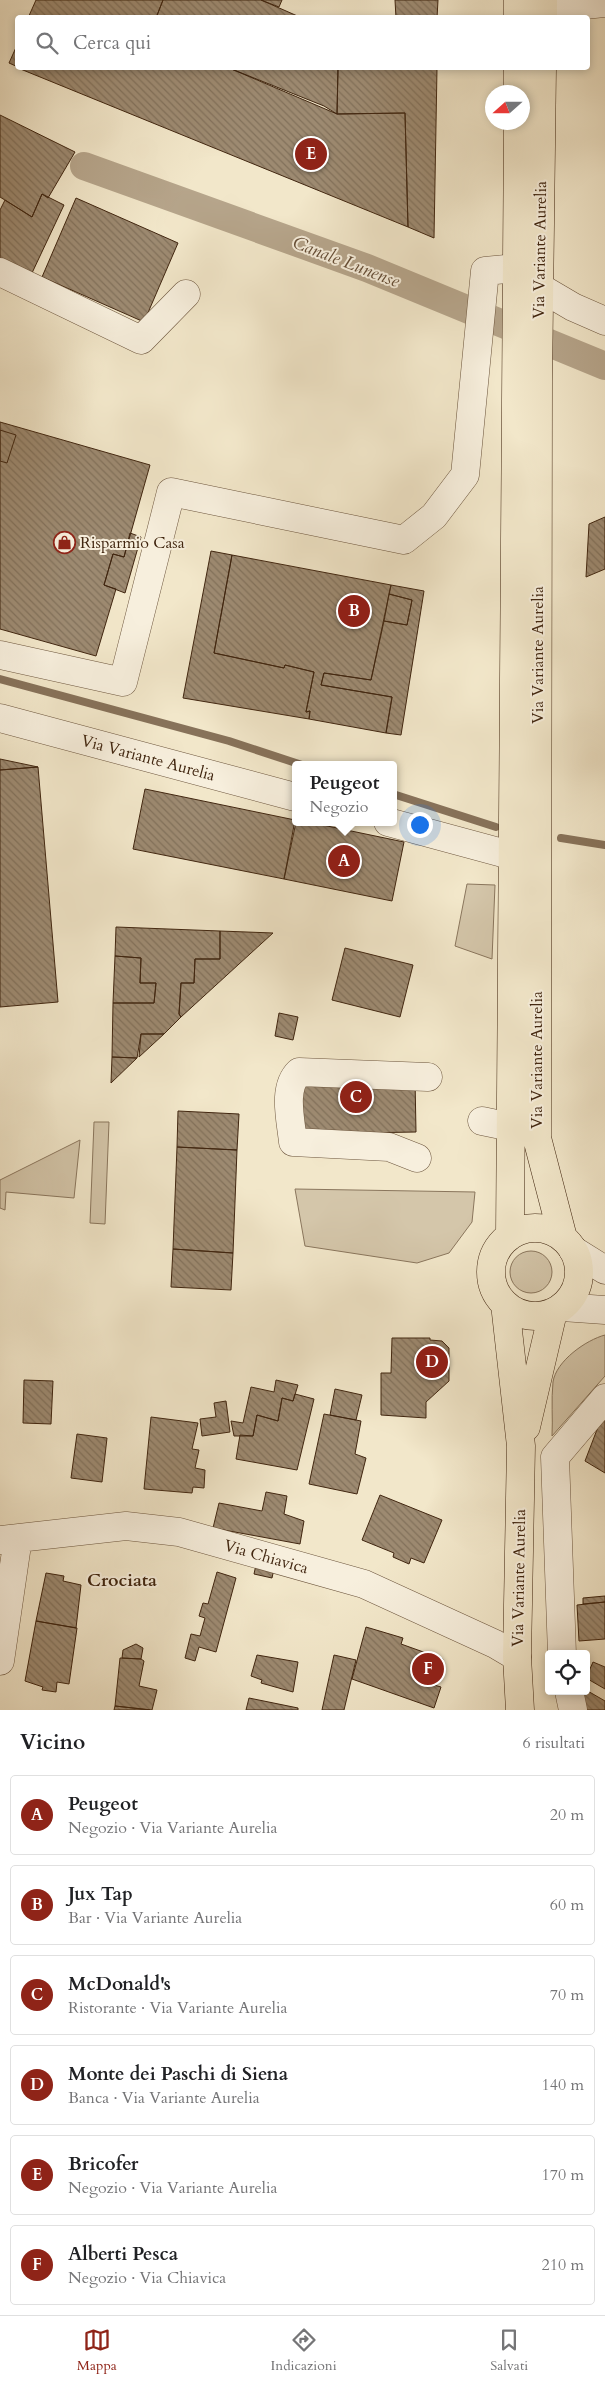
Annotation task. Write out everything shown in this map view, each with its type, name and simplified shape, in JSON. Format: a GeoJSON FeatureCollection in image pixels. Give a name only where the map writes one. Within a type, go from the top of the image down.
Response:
{"type":"FeatureCollection","features":[{"type":"Feature","properties":{"kind":"main road"},"geometry":{"type":"LineString","coordinates":[[518,0],[537,12]]}},
{"type":"Feature","properties":{"kind":"main road"},"geometry":{"type":"LineString","coordinates":[[518,70],[518,85]]}},
{"type":"Feature","properties":{"kind":"main road","name":"Via Variante Aurelia"},"geometry":{"type":"LineString","coordinates":[[520,1710],[517,1657],[521,1446],[505,1304],[494,1288],[492,1266],[501,1244],[510,1236],[514,856],[527,374],[539,292],[542,70]]}},
{"type":"Feature","properties":{"kind":"main road","name":"Via Variante Aurelia"},"geometry":{"type":"LineString","coordinates":[[518,130],[517,268],[527,374],[537,1138],[568,1244],[578,1262],[579,1274],[570,1298],[557,1310],[521,1446]]}},
{"type":"Feature","properties":{"kind":"main road"},"geometry":{"type":"LineString","coordinates":[[510,1236],[523,1230],[537,1228],[551,1231],[568,1244]]}},
{"type":"Feature","properties":{"kind":"main road"},"geometry":{"type":"LineString","coordinates":[[505,1304],[516,1312],[528,1316],[541,1316],[557,1310]]}},
{"type":"Feature","properties":{"kind":"street"},"geometry":{"type":"LineString","coordinates":[[537,12],[605,3]]}},
{"type":"Feature","properties":{"kind":"street"},"geometry":{"type":"LineString","coordinates":[[0,655],[123,682],[171,492],[404,540],[434,516],[465,475],[485,271],[517,268]]}},
{"type":"Feature","properties":{"kind":"street"},"geometry":{"type":"LineString","coordinates":[[0,272],[141,340],[186,294]]}},
{"type":"Feature","properties":{"kind":"street"},"geometry":{"type":"LineString","coordinates":[[539,292],[605,322]]}},
{"type":"Feature","properties":{"kind":"street","name":"Via Variante Aurelia"},"geometry":{"type":"LineString","coordinates":[[0,718],[292,797]]}},
{"type":"Feature","properties":{"kind":"street"},"geometry":{"type":"LineString","coordinates":[[397,824],[514,856]]}},
{"type":"Feature","properties":{"kind":"street"},"geometry":{"type":"LineString","coordinates":[[417,1158],[389,1147],[316,1145],[293,1142],[289,1108],[290,1090],[293,1077],[299,1072],[428,1077]]}},
{"type":"Feature","properties":{"kind":"street"},"geometry":{"type":"LineString","coordinates":[[482,1121],[511,1127]]}},
{"type":"Feature","properties":{"kind":"street"},"geometry":{"type":"LineString","coordinates":[[568,1244],[605,1270]]}},
{"type":"Feature","properties":{"kind":"street"},"geometry":{"type":"LineString","coordinates":[[557,1310],[605,1310]]}},
{"type":"Feature","properties":{"kind":"street"},"geometry":{"type":"LineString","coordinates":[[562,1650],[555,1456],[605,1398]]}},
{"type":"Feature","properties":{"kind":"street","name":"Via Chiavica"},"geometry":{"type":"LineString","coordinates":[[9,1539],[126,1526],[179,1532],[364,1584],[495,1644],[517,1657]]}},
{"type":"Feature","properties":{"kind":"street"},"geometry":{"type":"LineString","coordinates":[[0,1661],[9,1539]]}},
{"type":"Feature","properties":{"kind":"street"},"geometry":{"type":"LineString","coordinates":[[571,1695],[573,1710]]}},
{"type":"Feature","properties":{"kind":"shaded area"},"geometry":{"type":"Polygon","coordinates":[[[467,884],[495,885],[492,959],[455,946],[467,884]]]}},
{"type":"Feature","properties":{"kind":"shaded area"},"geometry":{"type":"Polygon","coordinates":[[[94,1122],[109,1122],[105,1224],[90,1223],[94,1122]]]}},
{"type":"Feature","properties":{"kind":"shaded area"},"geometry":{"type":"Polygon","coordinates":[[[80,1140],[74,1198],[6,1192],[5,1210],[0,1208],[0,1180],[80,1140]]]}},
{"type":"Feature","properties":{"kind":"shaded area"},"geometry":{"type":"Polygon","coordinates":[[[295,1189],[475,1192],[472,1222],[449,1253],[417,1263],[305,1246],[295,1189]]]}},
{"type":"Feature","properties":{"kind":"shaded area"},"geometry":{"type":"Polygon","coordinates":[[[535,1251],[543,1254],[549,1260],[552,1272],[549,1284],[543,1290],[527,1293],[519,1290],[513,1284],[510,1268],[513,1260],[519,1254],[535,1251]]]}},
{"type":"Feature","properties":{"kind":"shaded area"},"geometry":{"type":"Polygon","coordinates":[[[605,1335],[605,1376],[552,1436],[552,1389],[555,1374],[573,1352],[605,1335]]]}},
{"type":"Feature","properties":{"kind":"building"},"geometry":{"type":"Polygon","coordinates":[[[36,0],[163,0],[157,15],[29,15],[36,0]]]}},
{"type":"Feature","properties":{"kind":"building"},"geometry":{"type":"Polygon","coordinates":[[[163,0],[261,0],[295,15],[157,15],[163,0]]]}},
{"type":"Feature","properties":{"kind":"building"},"geometry":{"type":"Polygon","coordinates":[[[261,0],[282,0],[279,7],[261,0]]]}},
{"type":"Feature","properties":{"kind":"building"},"geometry":{"type":"Polygon","coordinates":[[[395,0],[438,0],[437,15],[396,15],[395,0]]]}},
{"type":"Feature","properties":{"kind":"building"},"geometry":{"type":"Polygon","coordinates":[[[15,50],[15,66],[9,63],[15,50]]]}},
{"type":"Feature","properties":{"kind":"building"},"geometry":{"type":"Polygon","coordinates":[[[23,70],[234,70],[337,114],[405,113],[408,227],[23,70]]]}},
{"type":"Feature","properties":{"kind":"building"},"geometry":{"type":"Polygon","coordinates":[[[234,70],[338,70],[337,114],[324,106],[234,70]]]}},
{"type":"Feature","properties":{"kind":"building"},"geometry":{"type":"Polygon","coordinates":[[[338,70],[437,70],[434,238],[408,227],[405,113],[337,114],[338,70]]]}},
{"type":"Feature","properties":{"kind":"building"},"geometry":{"type":"Polygon","coordinates":[[[0,115],[75,152],[48,198],[42,194],[32,217],[0,197],[0,115]]]}},
{"type":"Feature","properties":{"kind":"building"},"geometry":{"type":"Polygon","coordinates":[[[42,194],[64,205],[32,273],[0,259],[0,210],[5,200],[32,217],[42,194]]]}},
{"type":"Feature","properties":{"kind":"building"},"geometry":{"type":"Polygon","coordinates":[[[76,198],[178,243],[144,322],[42,277],[76,198]]]}},
{"type":"Feature","properties":{"kind":"building","name":"Risparmio Casa"},"geometry":{"type":"Polygon","coordinates":[[[0,422],[150,465],[124,557],[113,554],[104,585],[116,589],[96,656],[0,629],[0,422]]]}},
{"type":"Feature","properties":{"kind":"building"},"geometry":{"type":"Polygon","coordinates":[[[0,430],[16,435],[7,463],[0,461],[0,430]]]}},
{"type":"Feature","properties":{"kind":"building"},"geometry":{"type":"Polygon","coordinates":[[[605,517],[605,569],[586,577],[589,524],[605,517]]]}},
{"type":"Feature","properties":{"kind":"building"},"geometry":{"type":"Polygon","coordinates":[[[130,533],[141,537],[125,593],[104,585],[113,554],[124,557],[130,533]]]}},
{"type":"Feature","properties":{"kind":"building"},"geometry":{"type":"Polygon","coordinates":[[[211,551],[232,555],[214,653],[284,668],[285,665],[314,672],[306,712],[310,711],[309,719],[183,698],[211,551]]]}},
{"type":"Feature","properties":{"kind":"building"},"geometry":{"type":"Polygon","coordinates":[[[232,555],[391,585],[371,680],[324,673],[321,685],[392,697],[386,733],[309,719],[310,711],[306,712],[314,672],[285,665],[284,668],[214,653],[232,555]]]}},
{"type":"Feature","properties":{"kind":"building"},"geometry":{"type":"Polygon","coordinates":[[[391,585],[424,591],[401,735],[386,733],[392,697],[321,685],[324,673],[371,680],[384,621],[407,625],[412,600],[389,594],[391,585]]]}},
{"type":"Feature","properties":{"kind":"building"},"geometry":{"type":"Polygon","coordinates":[[[389,594],[412,600],[407,625],[384,621],[389,594]]]}},
{"type":"Feature","properties":{"kind":"building"},"geometry":{"type":"Polygon","coordinates":[[[0,759],[38,767],[0,770],[0,759]]]}},
{"type":"Feature","properties":{"kind":"building"},"geometry":{"type":"Polygon","coordinates":[[[38,767],[58,1002],[0,1007],[0,770],[38,767]]]}},
{"type":"Feature","properties":{"kind":"building"},"geometry":{"type":"Polygon","coordinates":[[[145,789],[292,819],[292,826],[294,826],[284,879],[133,849],[145,789]]]}},
{"type":"Feature","properties":{"kind":"building"},"geometry":{"type":"Polygon","coordinates":[[[295,826],[327,826],[404,842],[392,901],[284,879],[295,826]]]}},
{"type":"Feature","properties":{"kind":"building"},"geometry":{"type":"Polygon","coordinates":[[[116,927],[220,931],[220,959],[195,959],[194,983],[181,983],[179,1014],[181,1017],[164,1034],[141,1034],[137,1058],[112,1057],[113,1003],[154,1003],[156,983],[140,983],[141,958],[115,956],[116,927]]]}},
{"type":"Feature","properties":{"kind":"building"},"geometry":{"type":"Polygon","coordinates":[[[220,931],[273,933],[181,1017],[179,1014],[181,983],[194,983],[195,959],[220,959],[220,931]]]}},
{"type":"Feature","properties":{"kind":"building"},"geometry":{"type":"Polygon","coordinates":[[[345,948],[413,965],[400,1017],[332,1000],[345,948]]]}},
{"type":"Feature","properties":{"kind":"building"},"geometry":{"type":"Polygon","coordinates":[[[115,956],[141,958],[140,983],[156,983],[154,1003],[113,1003],[115,956]]]}},
{"type":"Feature","properties":{"kind":"building"},"geometry":{"type":"Polygon","coordinates":[[[279,1013],[298,1017],[293,1040],[275,1036],[279,1013]]]}},
{"type":"Feature","properties":{"kind":"building"},"geometry":{"type":"Polygon","coordinates":[[[141,1034],[164,1034],[139,1057],[141,1034]]]}},
{"type":"Feature","properties":{"kind":"building"},"geometry":{"type":"Polygon","coordinates":[[[112,1057],[137,1058],[111,1083],[112,1057]]]}},
{"type":"Feature","properties":{"kind":"building"},"geometry":{"type":"Polygon","coordinates":[[[415,1079],[416,1132],[297,1134],[297,1080],[415,1079]]]}},
{"type":"Feature","properties":{"kind":"building"},"geometry":{"type":"Polygon","coordinates":[[[178,1111],[239,1114],[237,1150],[177,1147],[178,1111]]]}},
{"type":"Feature","properties":{"kind":"building"},"geometry":{"type":"Polygon","coordinates":[[[177,1147],[237,1150],[233,1253],[173,1249],[177,1147]]]}},
{"type":"Feature","properties":{"kind":"building"},"geometry":{"type":"Polygon","coordinates":[[[173,1249],[233,1253],[231,1290],[171,1287],[173,1249]]]}},
{"type":"Feature","properties":{"kind":"building"},"geometry":{"type":"Polygon","coordinates":[[[392,1338],[430,1338],[430,1340],[442,1341],[449,1348],[449,1381],[426,1402],[426,1418],[381,1415],[381,1373],[391,1373],[392,1338]]]}},
{"type":"Feature","properties":{"kind":"building"},"geometry":{"type":"Polygon","coordinates":[[[24,1380],[53,1381],[51,1424],[23,1423],[24,1380]]]}},
{"type":"Feature","properties":{"kind":"building"},"geometry":{"type":"Polygon","coordinates":[[[276,1380],[298,1385],[293,1401],[282,1398],[278,1421],[257,1415],[253,1436],[234,1436],[231,1421],[243,1423],[251,1387],[274,1392],[276,1380]]]}},
{"type":"Feature","properties":{"kind":"building"},"geometry":{"type":"Polygon","coordinates":[[[335,1389],[362,1395],[356,1420],[330,1415],[335,1389]]]}},
{"type":"Feature","properties":{"kind":"building"},"geometry":{"type":"Polygon","coordinates":[[[295,1394],[314,1399],[297,1470],[236,1459],[240,1435],[253,1436],[257,1415],[278,1421],[282,1398],[293,1401],[295,1394]]]}},
{"type":"Feature","properties":{"kind":"building"},"geometry":{"type":"Polygon","coordinates":[[[226,1401],[230,1432],[202,1436],[200,1419],[216,1417],[214,1403],[226,1401]]]}},
{"type":"Feature","properties":{"kind":"building"},"geometry":{"type":"Polygon","coordinates":[[[324,1414],[361,1421],[355,1454],[366,1458],[357,1494],[309,1484],[324,1414]]]}},
{"type":"Feature","properties":{"kind":"building"},"geometry":{"type":"Polygon","coordinates":[[[151,1417],[198,1423],[192,1449],[199,1450],[195,1468],[205,1470],[204,1488],[193,1487],[192,1493],[144,1489],[151,1417]]]}},
{"type":"Feature","properties":{"kind":"building"},"geometry":{"type":"Polygon","coordinates":[[[605,1417],[605,1473],[585,1461],[598,1427],[596,1426],[605,1417]]]}},
{"type":"Feature","properties":{"kind":"building"},"geometry":{"type":"Polygon","coordinates":[[[77,1434],[107,1438],[102,1482],[71,1478],[77,1434]]]}},
{"type":"Feature","properties":{"kind":"building"},"geometry":{"type":"Polygon","coordinates":[[[266,1492],[287,1496],[284,1514],[304,1521],[300,1544],[213,1528],[219,1503],[262,1511],[266,1492]]]}},
{"type":"Feature","properties":{"kind":"building"},"geometry":{"type":"Polygon","coordinates":[[[380,1495],[442,1520],[424,1563],[411,1558],[409,1564],[393,1557],[394,1553],[362,1540],[380,1495]]]}},
{"type":"Feature","properties":{"kind":"building"},"geometry":{"type":"Polygon","coordinates":[[[257,1560],[275,1564],[272,1578],[254,1574],[257,1560]]]}},
{"type":"Feature","properties":{"kind":"building"},"geometry":{"type":"Polygon","coordinates":[[[217,1572],[236,1578],[216,1652],[199,1647],[195,1661],[185,1658],[191,1634],[200,1636],[205,1618],[199,1616],[203,1603],[208,1604],[217,1572]]]}},
{"type":"Feature","properties":{"kind":"building"},"geometry":{"type":"Polygon","coordinates":[[[46,1573],[64,1576],[63,1581],[81,1585],[76,1628],[36,1621],[46,1573]]]}},
{"type":"Feature","properties":{"kind":"building"},"geometry":{"type":"Polygon","coordinates":[[[605,1596],[605,1602],[583,1604],[583,1598],[605,1596]]]}},
{"type":"Feature","properties":{"kind":"building"},"geometry":{"type":"Polygon","coordinates":[[[605,1602],[605,1639],[579,1641],[577,1605],[605,1602]]]}},
{"type":"Feature","properties":{"kind":"building"},"geometry":{"type":"Polygon","coordinates":[[[36,1621],[77,1628],[69,1684],[57,1682],[56,1692],[42,1690],[43,1687],[25,1681],[36,1621]]]}},
{"type":"Feature","properties":{"kind":"building"},"geometry":{"type":"Polygon","coordinates":[[[366,1627],[403,1638],[401,1644],[443,1659],[434,1685],[441,1687],[434,1708],[352,1679],[366,1627]]]}},
{"type":"Feature","properties":{"kind":"building"},"geometry":{"type":"Polygon","coordinates":[[[136,1644],[143,1648],[141,1659],[122,1658],[123,1650],[136,1644]]]}},
{"type":"Feature","properties":{"kind":"building"},"geometry":{"type":"Polygon","coordinates":[[[257,1655],[298,1662],[293,1692],[261,1683],[262,1680],[251,1676],[257,1655]]]}},
{"type":"Feature","properties":{"kind":"building"},"geometry":{"type":"Polygon","coordinates":[[[334,1655],[356,1660],[344,1710],[322,1710],[334,1655]]]}},
{"type":"Feature","properties":{"kind":"building"},"geometry":{"type":"Polygon","coordinates":[[[120,1658],[141,1659],[144,1661],[139,1686],[157,1690],[152,1710],[115,1706],[120,1658]]]}},
{"type":"Feature","properties":{"kind":"building"},"geometry":{"type":"Polygon","coordinates":[[[593,1662],[605,1667],[605,1689],[590,1680],[590,1669],[593,1662]]]}},
{"type":"Feature","properties":{"kind":"building"},"geometry":{"type":"Polygon","coordinates":[[[590,1692],[605,1701],[605,1710],[584,1710],[584,1695],[590,1695],[590,1692]]]}},
{"type":"Feature","properties":{"kind":"building"},"geometry":{"type":"Polygon","coordinates":[[[249,1698],[298,1708],[298,1710],[246,1710],[249,1698]]]}},
{"type":"Feature","properties":{"kind":"building"},"geometry":{"type":"Polygon","coordinates":[[[115,1706],[150,1710],[114,1710],[115,1706]]]}},
{"type":"Feature","properties":{"kind":"waterway","name":"Canale Lunense"},"geometry":{"type":"LineString","coordinates":[[84,166],[367,268],[605,366]]}},
{"type":"Feature","properties":{"kind":"waterway"},"geometry":{"type":"LineString","coordinates":[[0,679],[229,741],[292,762]]}},
{"type":"Feature","properties":{"kind":"waterway"},"geometry":{"type":"LineString","coordinates":[[397,795],[496,827]]}},
{"type":"Feature","properties":{"kind":"waterway"},"geometry":{"type":"LineString","coordinates":[[561,838],[605,845]]}},
{"type":"Feature","properties":{"kind":"place","name":"Bricofer"},"geometry":{"type":"Point","coordinates":[311,154]}},
{"type":"Feature","properties":{"kind":"place","name":"Risparmio Casa"},"geometry":{"type":"Point","coordinates":[64,543]}},
{"type":"Feature","properties":{"kind":"place","name":"Jux Tap"},"geometry":{"type":"Point","coordinates":[354,611]}},
{"type":"Feature","properties":{"kind":"place","name":"Peugeot"},"geometry":{"type":"Point","coordinates":[344,861]}},
{"type":"Feature","properties":{"kind":"place","name":"McDonald's"},"geometry":{"type":"Point","coordinates":[356,1097]}},
{"type":"Feature","properties":{"kind":"place","name":"Monte dei Paschi di Siena"},"geometry":{"type":"Point","coordinates":[432,1362]}},
{"type":"Feature","properties":{"kind":"place","name":"Alberti Pesca"},"geometry":{"type":"Point","coordinates":[428,1669]}},
{"type":"Feature","properties":{"kind":"district","name":"Crociata"},"geometry":{"type":"Point","coordinates":[122,1580]}}]}
